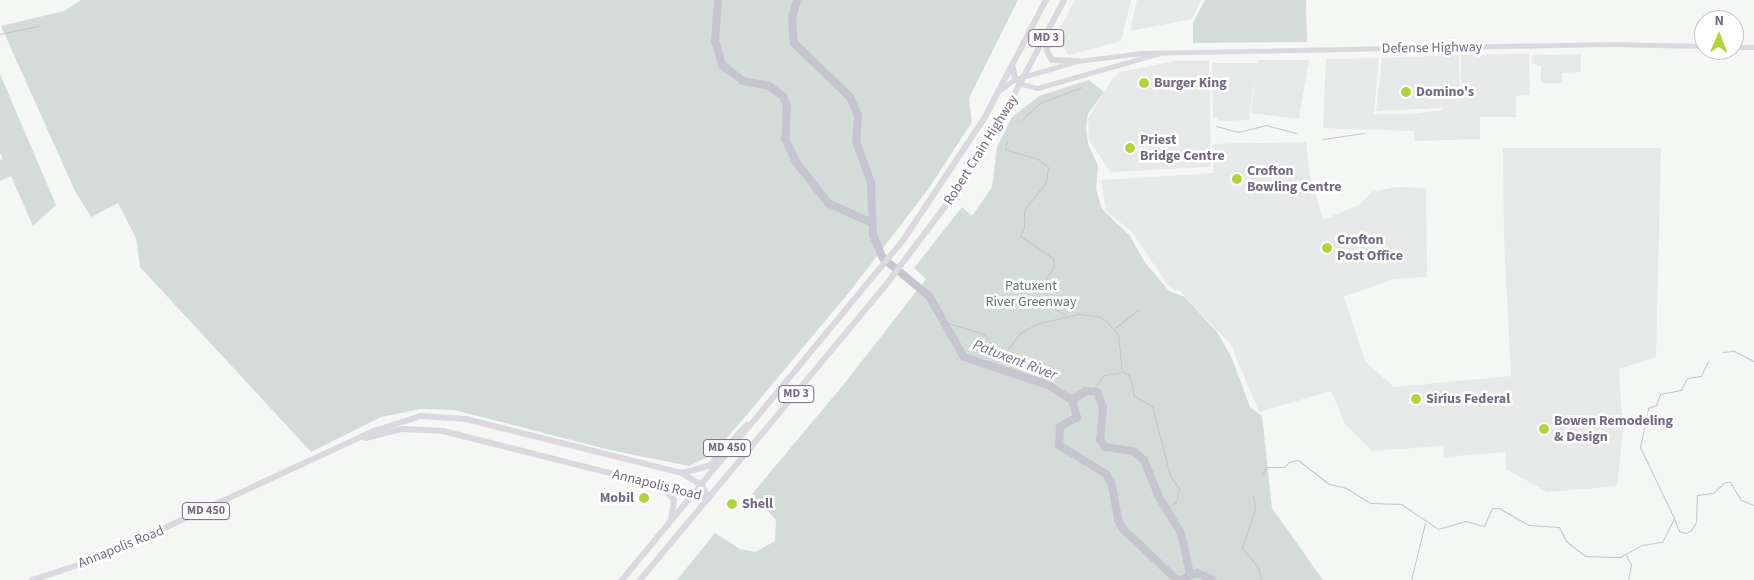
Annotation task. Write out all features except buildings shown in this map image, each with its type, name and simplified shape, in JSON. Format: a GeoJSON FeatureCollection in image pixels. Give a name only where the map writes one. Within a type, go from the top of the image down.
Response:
{"type":"FeatureCollection","features":[{"type":"Feature","properties":{"kind":"highway","name":"Robert Crain Highway"},"geometry":{"type":"LineString","coordinates":[[765,410],[904,239],[959,160],[1000,90],[1046,0]]}},
{"type":"Feature","properties":{"kind":"highway","name":"Robert Crain Highway"},"geometry":{"type":"LineString","coordinates":[[709,498],[915,248],[972,167],[1026,75],[1064,0]]}},
{"type":"Feature","properties":{"kind":"highway"},"geometry":{"type":"LineString","coordinates":[[1048,32],[1049,58],[1054,61],[1078,61]]}},
{"type":"Feature","properties":{"kind":"highway"},"geometry":{"type":"LineString","coordinates":[[1013,66],[1015,79],[1021,84]]}},
{"type":"Feature","properties":{"kind":"highway","name":"MD 450"},"geometry":{"type":"LineString","coordinates":[[682,473],[699,471],[712,464],[765,410]]}},
{"type":"Feature","properties":{"kind":"highway","name":"MD 3"},"geometry":{"type":"LineString","coordinates":[[622,580],[765,410]]}},
{"type":"Feature","properties":{"kind":"highway"},"geometry":{"type":"LineString","coordinates":[[661,485],[674,500],[670,522]]}},
{"type":"Feature","properties":{"kind":"highway","name":"MD 3"},"geometry":{"type":"LineString","coordinates":[[640,580],[709,498]]}},
{"type":"Feature","properties":{"kind":"main road","name":"Defense Highway"},"geometry":{"type":"LineString","coordinates":[[1000,90],[1015,79],[1078,61],[1160,53],[1600,45],[1694,46]]}},
{"type":"Feature","properties":{"kind":"main road","name":"Defense Highway"},"geometry":{"type":"LineString","coordinates":[[1021,84],[1037,88],[1160,53]]}},
{"type":"Feature","properties":{"kind":"main road","name":"Annapolis Road"},"geometry":{"type":"LineString","coordinates":[[32,580],[100,558],[402,420],[447,416],[682,473],[702,485],[709,498]]}},
{"type":"Feature","properties":{"kind":"main road","name":"Annapolis Road"},"geometry":{"type":"LineString","coordinates":[[343,446],[398,430],[434,430],[709,498]]}},
{"type":"Feature","properties":{"kind":"shaded area"},"geometry":{"type":"Polygon","coordinates":[[[1075,0],[1131,0],[1121,41],[1069,55],[1055,37],[1075,0]]]}},
{"type":"Feature","properties":{"kind":"shaded area"},"geometry":{"type":"Polygon","coordinates":[[[1137,0],[1201,0],[1192,19],[1130,31],[1137,0]]]}},
{"type":"Feature","properties":{"kind":"shaded area"},"geometry":{"type":"Polygon","coordinates":[[[1529,54],[1530,95],[1516,96],[1516,117],[1480,117],[1480,139],[1414,141],[1414,131],[1323,128],[1326,59],[1379,58],[1374,114],[1410,114],[1442,110],[1442,94],[1441,108],[1376,111],[1382,58],[1459,55],[1460,92],[1446,94],[1461,93],[1461,55],[1529,54]]]}},
{"type":"Feature","properties":{"kind":"shaded area"},"geometry":{"type":"Polygon","coordinates":[[[1581,54],[1581,72],[1562,73],[1562,83],[1541,83],[1541,66],[1532,63],[1532,55],[1581,54]]]}},
{"type":"Feature","properties":{"kind":"shaded area"},"geometry":{"type":"Polygon","coordinates":[[[1258,60],[1309,60],[1299,119],[1251,113],[1257,65],[1249,120],[1218,121],[1217,118],[1213,118],[1212,63],[1258,63],[1258,60]]]}},
{"type":"Feature","properties":{"kind":"shaded area"},"geometry":{"type":"Polygon","coordinates":[[[1175,61],[1209,61],[1211,167],[1110,172],[1089,140],[1088,118],[1113,78],[1120,72],[1175,61]]]}},
{"type":"Feature","properties":{"kind":"shaded area"},"geometry":{"type":"Polygon","coordinates":[[[1306,142],[1310,175],[1323,220],[1361,204],[1371,192],[1397,187],[1426,188],[1427,277],[1393,279],[1344,297],[1365,361],[1394,387],[1511,376],[1504,239],[1503,148],[1661,148],[1656,357],[1619,369],[1623,432],[1617,486],[1547,492],[1506,469],[1505,452],[1444,457],[1443,446],[1372,451],[1345,424],[1331,391],[1259,412],[1231,345],[1180,291],[1169,287],[1132,232],[1106,211],[1101,180],[1213,173],[1212,144],[1306,142]]]}},
{"type":"Feature","properties":{"kind":"green space"},"geometry":{"type":"Polygon","coordinates":[[[81,0],[1018,0],[969,98],[972,122],[929,188],[851,290],[750,411],[712,455],[689,466],[610,450],[454,410],[420,409],[381,417],[311,452],[140,267],[136,238],[118,203],[91,217],[75,191],[1,26],[64,11],[81,0]]]}},
{"type":"Feature","properties":{"kind":"green space"},"geometry":{"type":"Polygon","coordinates":[[[1205,0],[1306,0],[1307,42],[1193,43],[1193,23],[1205,0]]]}},
{"type":"Feature","properties":{"kind":"green space"},"geometry":{"type":"Polygon","coordinates":[[[0,74],[56,205],[33,226],[11,176],[0,181],[0,160],[3,159],[0,153],[0,74]]]}},
{"type":"Feature","properties":{"kind":"green space","name":"Patuxent River Greenway"},"geometry":{"type":"Polygon","coordinates":[[[1089,80],[1104,92],[1088,114],[1086,128],[1088,144],[1098,166],[1096,189],[1102,209],[1130,236],[1144,261],[1169,291],[1185,297],[1217,332],[1231,356],[1250,407],[1262,416],[1272,508],[1323,580],[677,580],[715,533],[740,549],[755,552],[775,541],[776,520],[752,494],[844,384],[926,279],[914,268],[962,207],[972,216],[992,187],[997,147],[1012,117],[1039,96],[1089,80]]]}},
{"type":"Feature","properties":{"kind":"waterway","name":"Patuxent River"},"geometry":{"type":"LineString","coordinates":[[718,0],[715,40],[722,65],[743,81],[769,86],[783,96],[787,106],[785,139],[796,162],[828,203],[872,223]]}},
{"type":"Feature","properties":{"kind":"waterway","name":"Patuxent River"},"geometry":{"type":"LineString","coordinates":[[797,0],[792,17],[794,43],[850,97],[858,115],[856,141],[871,183],[873,235],[883,258],[929,296],[964,357],[1048,385],[1072,400],[1077,417],[1060,427],[1059,445],[1106,474],[1112,485],[1118,520],[1123,529],[1177,580]]}},
{"type":"Feature","properties":{"kind":"waterway"},"geometry":{"type":"LineString","coordinates":[[0,34],[39,26]]}},
{"type":"Feature","properties":{"kind":"waterway"},"geometry":{"type":"LineString","coordinates":[[1020,121],[1040,103],[1082,87]]}},
{"type":"Feature","properties":{"kind":"waterway"},"geometry":{"type":"LineString","coordinates":[[1216,126],[1238,132],[1266,125],[1296,133]]}},
{"type":"Feature","properties":{"kind":"waterway"},"geometry":{"type":"LineString","coordinates":[[1323,139],[1364,133]]}},
{"type":"Feature","properties":{"kind":"waterway"},"geometry":{"type":"LineString","coordinates":[[1007,141],[1005,149],[1038,159],[1048,167],[1046,182],[1024,210],[1024,228],[1020,236],[1053,258],[1054,267],[1046,278],[1045,290],[1052,307],[1067,316]]}},
{"type":"Feature","properties":{"kind":"waterway"},"geometry":{"type":"LineString","coordinates":[[1115,328],[1138,310]]}},
{"type":"Feature","properties":{"kind":"waterway"},"geometry":{"type":"LineString","coordinates":[[945,322],[984,334],[999,354],[1005,353],[1020,333],[1039,323],[1079,314],[1098,316],[1106,321],[1118,335],[1122,371]]}},
{"type":"Feature","properties":{"kind":"waterway"},"geometry":{"type":"LineString","coordinates":[[1723,352],[1734,351],[1754,361]]}},
{"type":"Feature","properties":{"kind":"waterway"},"geometry":{"type":"LineString","coordinates":[[1005,354],[1011,371]]}},
{"type":"Feature","properties":{"kind":"waterway"},"geometry":{"type":"LineString","coordinates":[[1262,475],[1266,467],[1284,467],[1289,462],[1298,460],[1329,484],[1346,488],[1370,503],[1401,504],[1438,529],[1466,521],[1484,526],[1492,508],[1499,508],[1529,525],[1559,527],[1566,541],[1585,556],[1620,557],[1642,545],[1662,542],[1674,518],[1640,447],[1648,408],[1656,405],[1660,394],[1681,390],[1687,378],[1701,376],[1708,361]]}},
{"type":"Feature","properties":{"kind":"waterway"},"geometry":{"type":"LineString","coordinates":[[1092,391],[1104,375],[1124,372],[1130,376],[1134,396],[1152,406],[1170,475],[1179,489],[1176,502],[1166,509]]}},
{"type":"Feature","properties":{"kind":"waterway"},"geometry":{"type":"LineString","coordinates":[[1072,400],[1086,391],[1097,392],[1103,407],[1100,440],[1105,447],[1133,451],[1144,460],[1159,497],[1181,533],[1190,574]]}},
{"type":"Feature","properties":{"kind":"waterway"},"geometry":{"type":"LineString","coordinates":[[1674,519],[1679,531],[1686,533],[1691,530],[1696,522],[1697,495],[1713,493],[1725,482],[1730,482],[1741,500],[1754,505]]}},
{"type":"Feature","properties":{"kind":"waterway"},"geometry":{"type":"LineString","coordinates":[[1253,495],[1255,508],[1242,548],[1258,567],[1261,580]]}},
{"type":"Feature","properties":{"kind":"waterway"},"geometry":{"type":"LineString","coordinates":[[1411,580],[1425,523]]}},
{"type":"Feature","properties":{"kind":"waterway"},"geometry":{"type":"LineString","coordinates":[[1626,555],[1631,565],[1628,580]]}},
{"type":"Feature","properties":{"kind":"waterway","name":"Patuxent River"},"geometry":{"type":"LineString","coordinates":[[1180,580],[1197,573],[1213,580]]}},
{"type":"Feature","properties":{"kind":"place","name":"Burger King"},"geometry":{"type":"Point","coordinates":[1144,83]}},
{"type":"Feature","properties":{"kind":"place","name":"Domino's"},"geometry":{"type":"Point","coordinates":[1406,92]}},
{"type":"Feature","properties":{"kind":"place","name":"Priest Bridge Centre"},"geometry":{"type":"Point","coordinates":[1130,148]}},
{"type":"Feature","properties":{"kind":"place","name":"Crofton Bowling Centre"},"geometry":{"type":"Point","coordinates":[1237,179]}},
{"type":"Feature","properties":{"kind":"place","name":"Crofton Post Office"},"geometry":{"type":"Point","coordinates":[1327,248]}},
{"type":"Feature","properties":{"kind":"place","name":"Sirius Federal"},"geometry":{"type":"Point","coordinates":[1416,399]}},
{"type":"Feature","properties":{"kind":"place","name":"Bowen Remodeling & Design"},"geometry":{"type":"Point","coordinates":[1544,429]}},
{"type":"Feature","properties":{"kind":"place","name":"Mobil"},"geometry":{"type":"Point","coordinates":[644,498]}},
{"type":"Feature","properties":{"kind":"place","name":"Shell"},"geometry":{"type":"Point","coordinates":[732,504]}}]}
